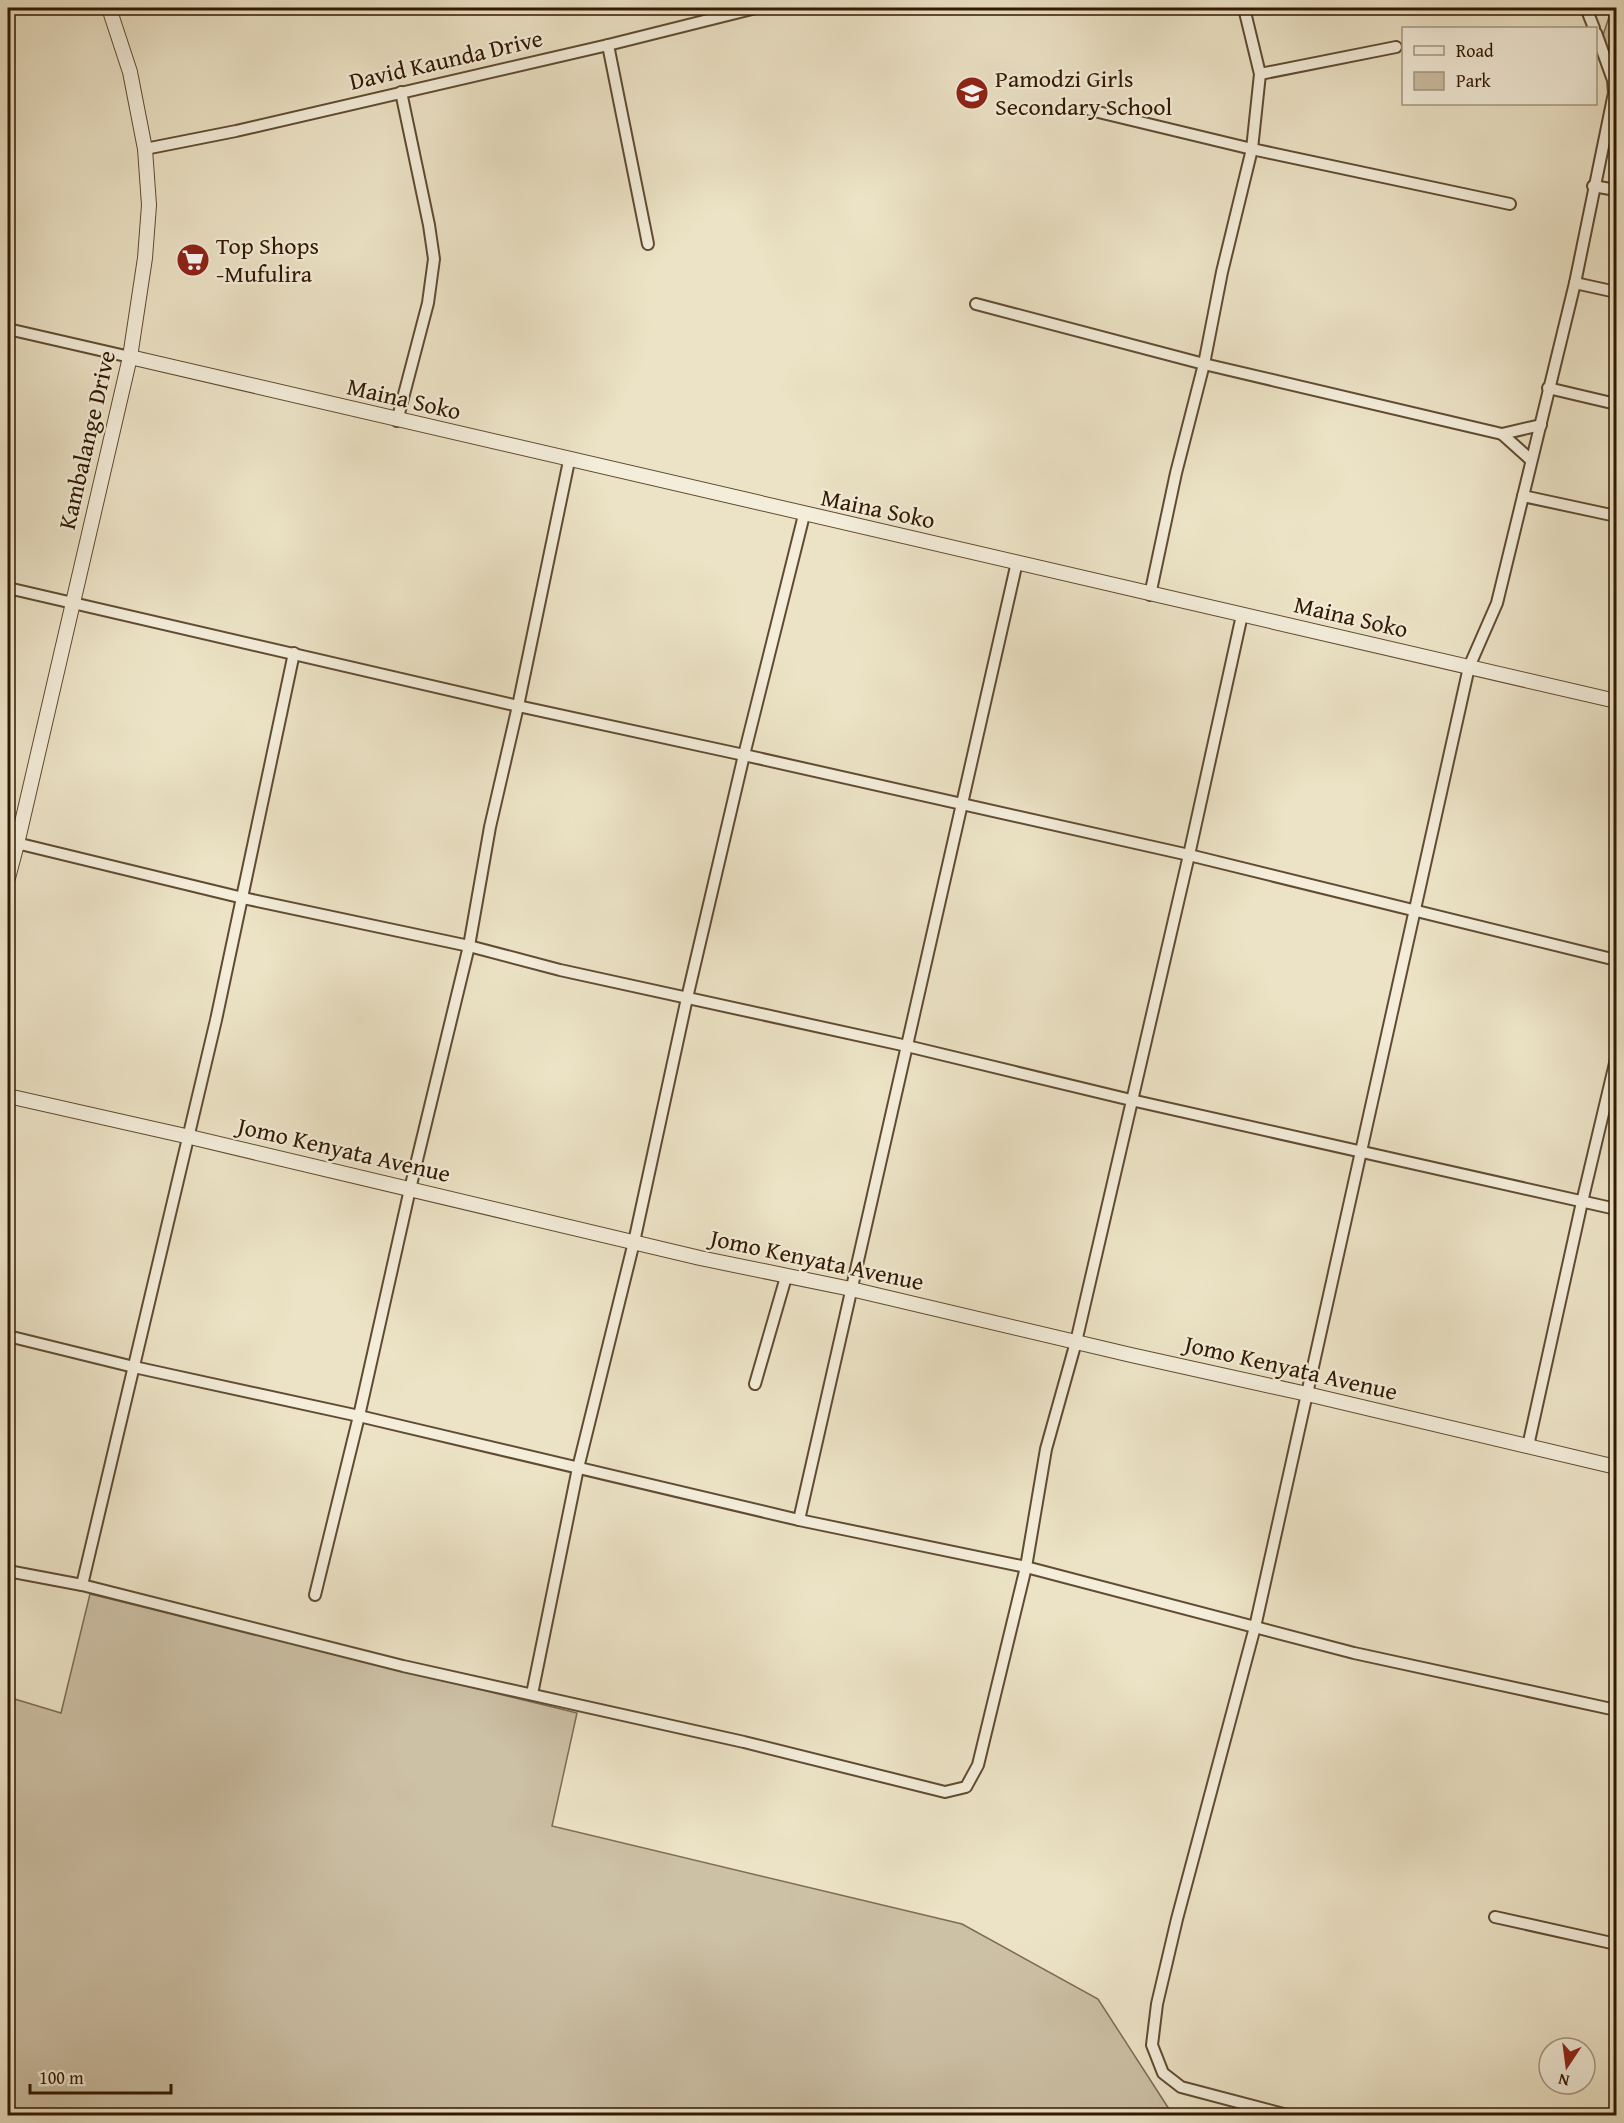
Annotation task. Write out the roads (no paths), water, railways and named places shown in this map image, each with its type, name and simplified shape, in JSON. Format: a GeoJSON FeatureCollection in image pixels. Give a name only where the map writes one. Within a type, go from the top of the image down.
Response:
{"type":"FeatureCollection","features":[{"type":"Feature","properties":{"kind":"street","name":"Kambalange Drive"},"geometry":{"type":"LineString","coordinates":[[8,878],[12,842],[74,604],[130,357],[145,258],[149,205],[145,149],[129,72],[109,8]]}},
{"type":"Feature","properties":{"kind":"street","name":"David Kaunda Drive"},"geometry":{"type":"LineString","coordinates":[[145,149],[236,131],[608,45],[756,8]]}},
{"type":"Feature","properties":{"kind":"street"},"geometry":{"type":"LineString","coordinates":[[1150,595],[1176,472],[1204,364],[1222,272],[1252,149],[1260,74],[1244,8]]}},
{"type":"Feature","properties":{"kind":"street"},"geometry":{"type":"LineString","coordinates":[[1586,8],[1594,27]]}},
{"type":"Feature","properties":{"kind":"street"},"geometry":{"type":"LineString","coordinates":[[1291,2115],[1181,2087],[1163,2073],[1152,2045],[1157,2004],[1177,1919],[1255,1627],[1469,666],[1497,603],[1575,283],[1593,186],[1614,93],[1613,80],[1597,36]]}},
{"type":"Feature","properties":{"kind":"street"},"geometry":{"type":"LineString","coordinates":[[608,45],[648,244]]}},
{"type":"Feature","properties":{"kind":"street"},"geometry":{"type":"LineString","coordinates":[[1260,74],[1396,47]]}},
{"type":"Feature","properties":{"kind":"street"},"geometry":{"type":"LineString","coordinates":[[397,421],[428,303],[434,259],[401,92]]}},
{"type":"Feature","properties":{"kind":"street"},"geometry":{"type":"LineString","coordinates":[[1090,110],[1252,149],[1510,204]]}},
{"type":"Feature","properties":{"kind":"street"},"geometry":{"type":"LineString","coordinates":[[1593,186],[1617,190]]}},
{"type":"Feature","properties":{"kind":"street"},"geometry":{"type":"LineString","coordinates":[[1575,283],[1617,292]]}},
{"type":"Feature","properties":{"kind":"street"},"geometry":{"type":"LineString","coordinates":[[976,304],[1204,364],[1502,434],[1541,425]]}},
{"type":"Feature","properties":{"kind":"street"},"geometry":{"type":"LineString","coordinates":[[8,329],[130,357]]}},
{"type":"Feature","properties":{"kind":"street","name":"Maina Soko"},"geometry":{"type":"LineString","coordinates":[[130,357],[569,461],[1617,701]]}},
{"type":"Feature","properties":{"kind":"street"},"geometry":{"type":"LineString","coordinates":[[1548,388],[1617,404]]}},
{"type":"Feature","properties":{"kind":"street"},"geometry":{"type":"LineString","coordinates":[[1502,434],[1531,460]]}},
{"type":"Feature","properties":{"kind":"street"},"geometry":{"type":"LineString","coordinates":[[315,1595],[469,946],[490,827],[518,706],[569,461]]}},
{"type":"Feature","properties":{"kind":"street"},"geometry":{"type":"LineString","coordinates":[[1523,496],[1617,516]]}},
{"type":"Feature","properties":{"kind":"street"},"geometry":{"type":"LineString","coordinates":[[532,1694],[578,1468],[634,1242],[687,998],[744,755],[804,515]]}},
{"type":"Feature","properties":{"kind":"street"},"geometry":{"type":"LineString","coordinates":[[799,1520],[1017,562]]}},
{"type":"Feature","properties":{"kind":"street"},"geometry":{"type":"LineString","coordinates":[[8,588],[518,706],[1189,855],[1617,960]]}},
{"type":"Feature","properties":{"kind":"street"},"geometry":{"type":"LineString","coordinates":[[8,1571],[82,1585],[403,1666],[744,1742],[945,1792],[966,1787],[978,1765],[1026,1567],[1046,1449],[1076,1342],[1242,615]]}},
{"type":"Feature","properties":{"kind":"street"},"geometry":{"type":"LineString","coordinates":[[82,1585],[190,1137],[294,653]]}},
{"type":"Feature","properties":{"kind":"street"},"geometry":{"type":"LineString","coordinates":[[12,842],[243,898],[469,946],[560,970],[907,1046],[1131,1100],[1617,1209]]}},
{"type":"Feature","properties":{"kind":"street"},"geometry":{"type":"LineString","coordinates":[[1528,1446],[1582,1202],[1617,1059]]}},
{"type":"Feature","properties":{"kind":"street","name":"Jomo Kenyata Avenue"},"geometry":{"type":"LineString","coordinates":[[8,1096],[1617,1467]]}},
{"type":"Feature","properties":{"kind":"street"},"geometry":{"type":"LineString","coordinates":[[755,1384],[786,1277]]}},
{"type":"Feature","properties":{"kind":"street"},"geometry":{"type":"LineString","coordinates":[[8,1336],[799,1520],[1026,1567],[1354,1653],[1617,1710]]}},
{"type":"Feature","properties":{"kind":"street"},"geometry":{"type":"LineString","coordinates":[[1496,1917],[1617,1944]]}},
{"type":"Feature","properties":{"kind":"place","name":"Pamodzi Girls Secondary School"},"geometry":{"type":"Point","coordinates":[972,93]}},
{"type":"Feature","properties":{"kind":"place","name":"Top Shops -Mufulira"},"geometry":{"type":"Point","coordinates":[193,260]}}]}
